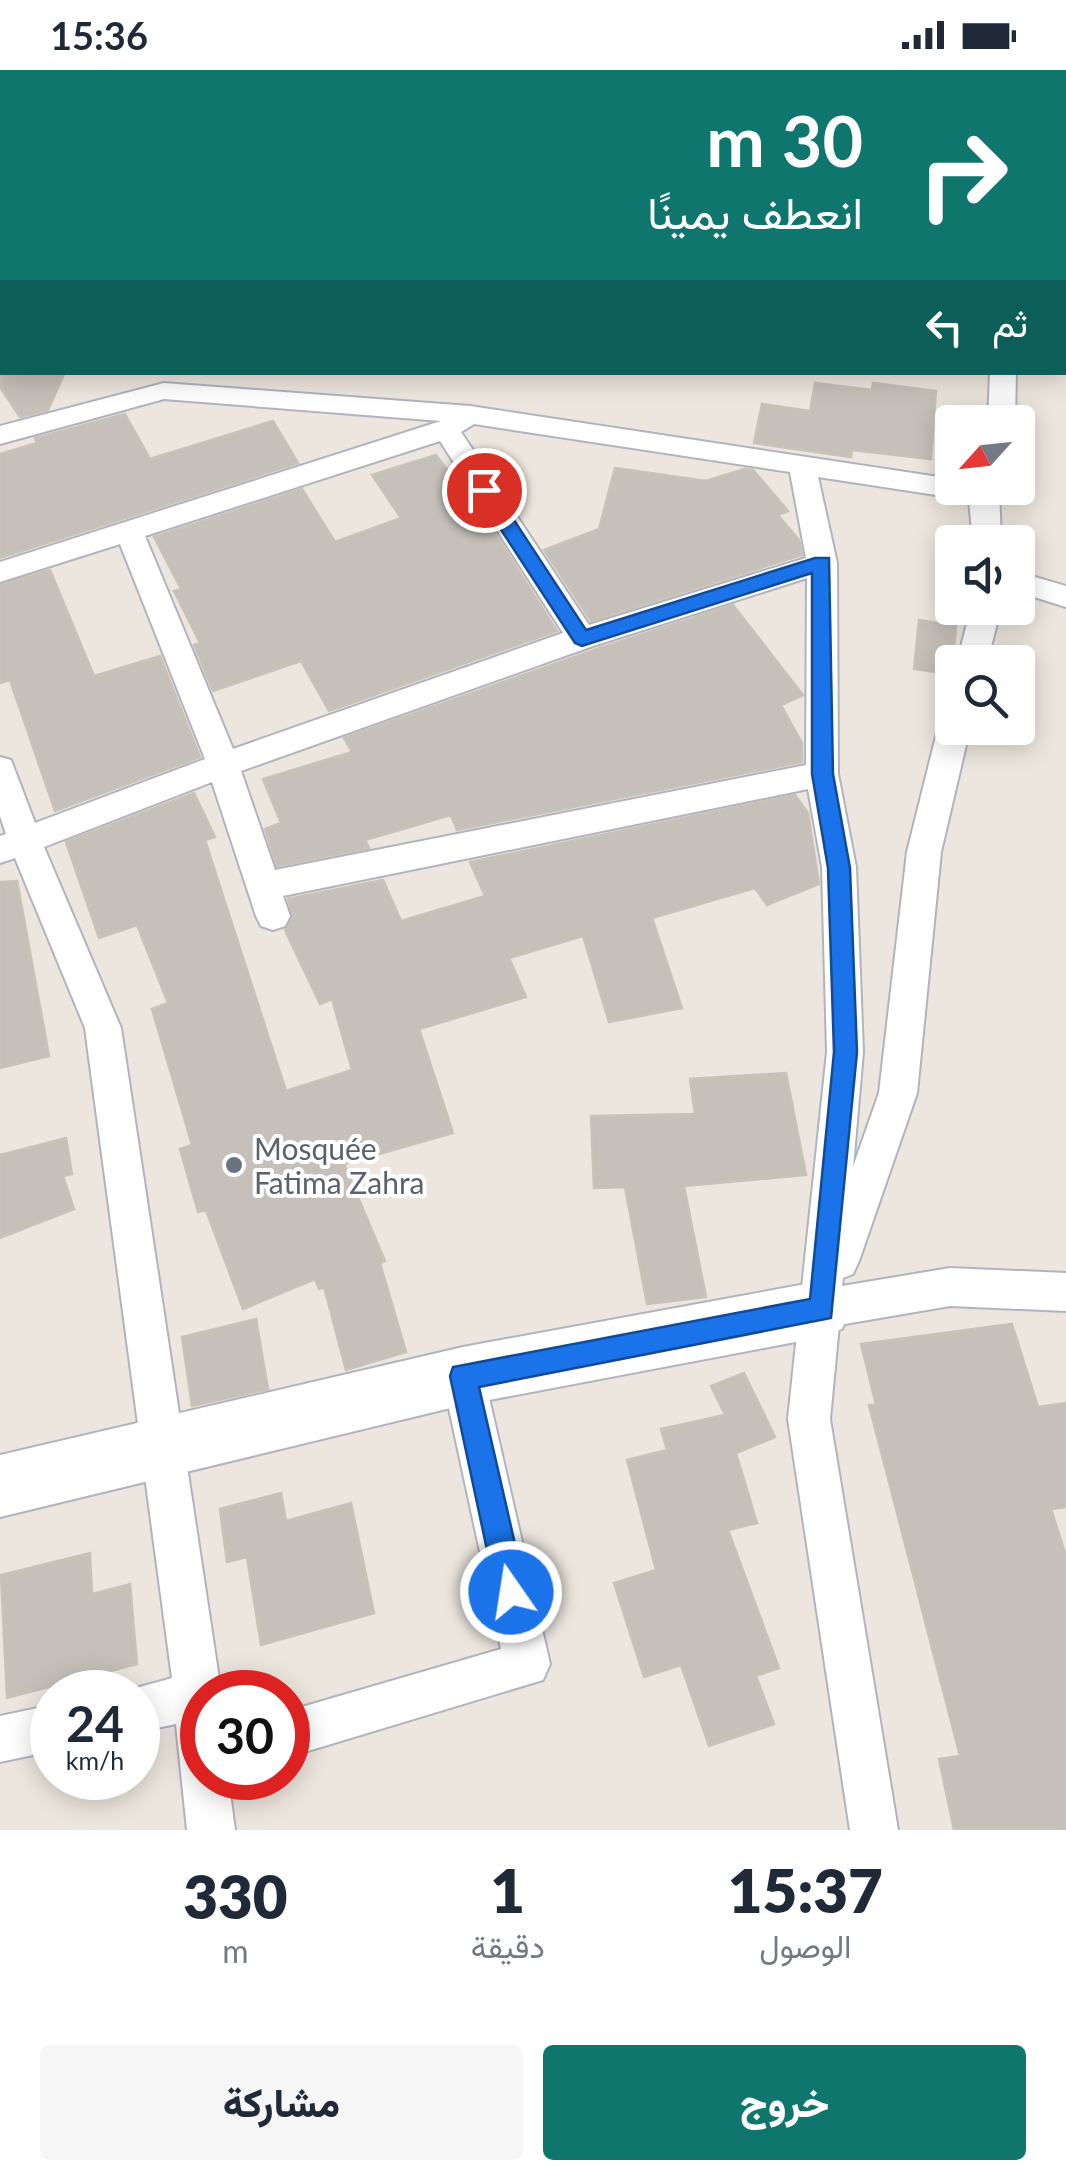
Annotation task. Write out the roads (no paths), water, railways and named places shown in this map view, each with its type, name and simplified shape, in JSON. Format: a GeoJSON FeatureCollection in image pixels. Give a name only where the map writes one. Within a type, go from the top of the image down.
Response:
{"type":"FeatureCollection","features":[{"type":"Feature","properties":{"kind":"street"},"geometry":{"type":"LineString","coordinates":[[1002,405],[1003,375]]}},
{"type":"Feature","properties":{"kind":"street"},"geometry":{"type":"LineString","coordinates":[[0,435],[164,391],[458,423],[935,483]]}},
{"type":"Feature","properties":{"kind":"street"},"geometry":{"type":"LineString","coordinates":[[0,572],[458,423]]}},
{"type":"Feature","properties":{"kind":"street"},"geometry":{"type":"LineString","coordinates":[[458,423],[582,638]]}},
{"type":"Feature","properties":{"kind":"street"},"geometry":{"type":"LineString","coordinates":[[802,465],[822,563],[822,774],[839,868],[846,1052],[809,1418],[874,1830]]}},
{"type":"Feature","properties":{"kind":"street"},"geometry":{"type":"LineString","coordinates":[[130,531],[223,765],[268,901],[822,774]]}},
{"type":"Feature","properties":{"kind":"street"},"geometry":{"type":"LineString","coordinates":[[13,846],[223,765],[582,638],[822,563]]}},
{"type":"Feature","properties":{"kind":"street"},"geometry":{"type":"LineString","coordinates":[[1035,587],[1066,597]]}},
{"type":"Feature","properties":{"kind":"street"},"geometry":{"type":"LineString","coordinates":[[822,1309],[898,1094],[924,852],[950,745]]}},
{"type":"Feature","properties":{"kind":"street"},"geometry":{"type":"LineString","coordinates":[[0,769],[13,846],[104,1028],[194,1670]]}},
{"type":"Feature","properties":{"kind":"street"},"geometry":{"type":"LineString","coordinates":[[0,1486],[463,1376],[822,1309],[950,1287],[1066,1292]]}},
{"type":"Feature","properties":{"kind":"street"},"geometry":{"type":"LineString","coordinates":[[310,1728],[527,1664],[463,1376]]}},
{"type":"Feature","properties":{"kind":"street"},"geometry":{"type":"LineString","coordinates":[[0,1739],[30,1733]]}},
{"type":"Feature","properties":{"kind":"street"},"geometry":{"type":"LineString","coordinates":[[207,1800],[211,1830]]}},
{"type":"Feature","properties":{"kind":"place","name":"Mosquée Fatima Zahra"},"geometry":{"type":"Point","coordinates":[234,1165]}}]}
